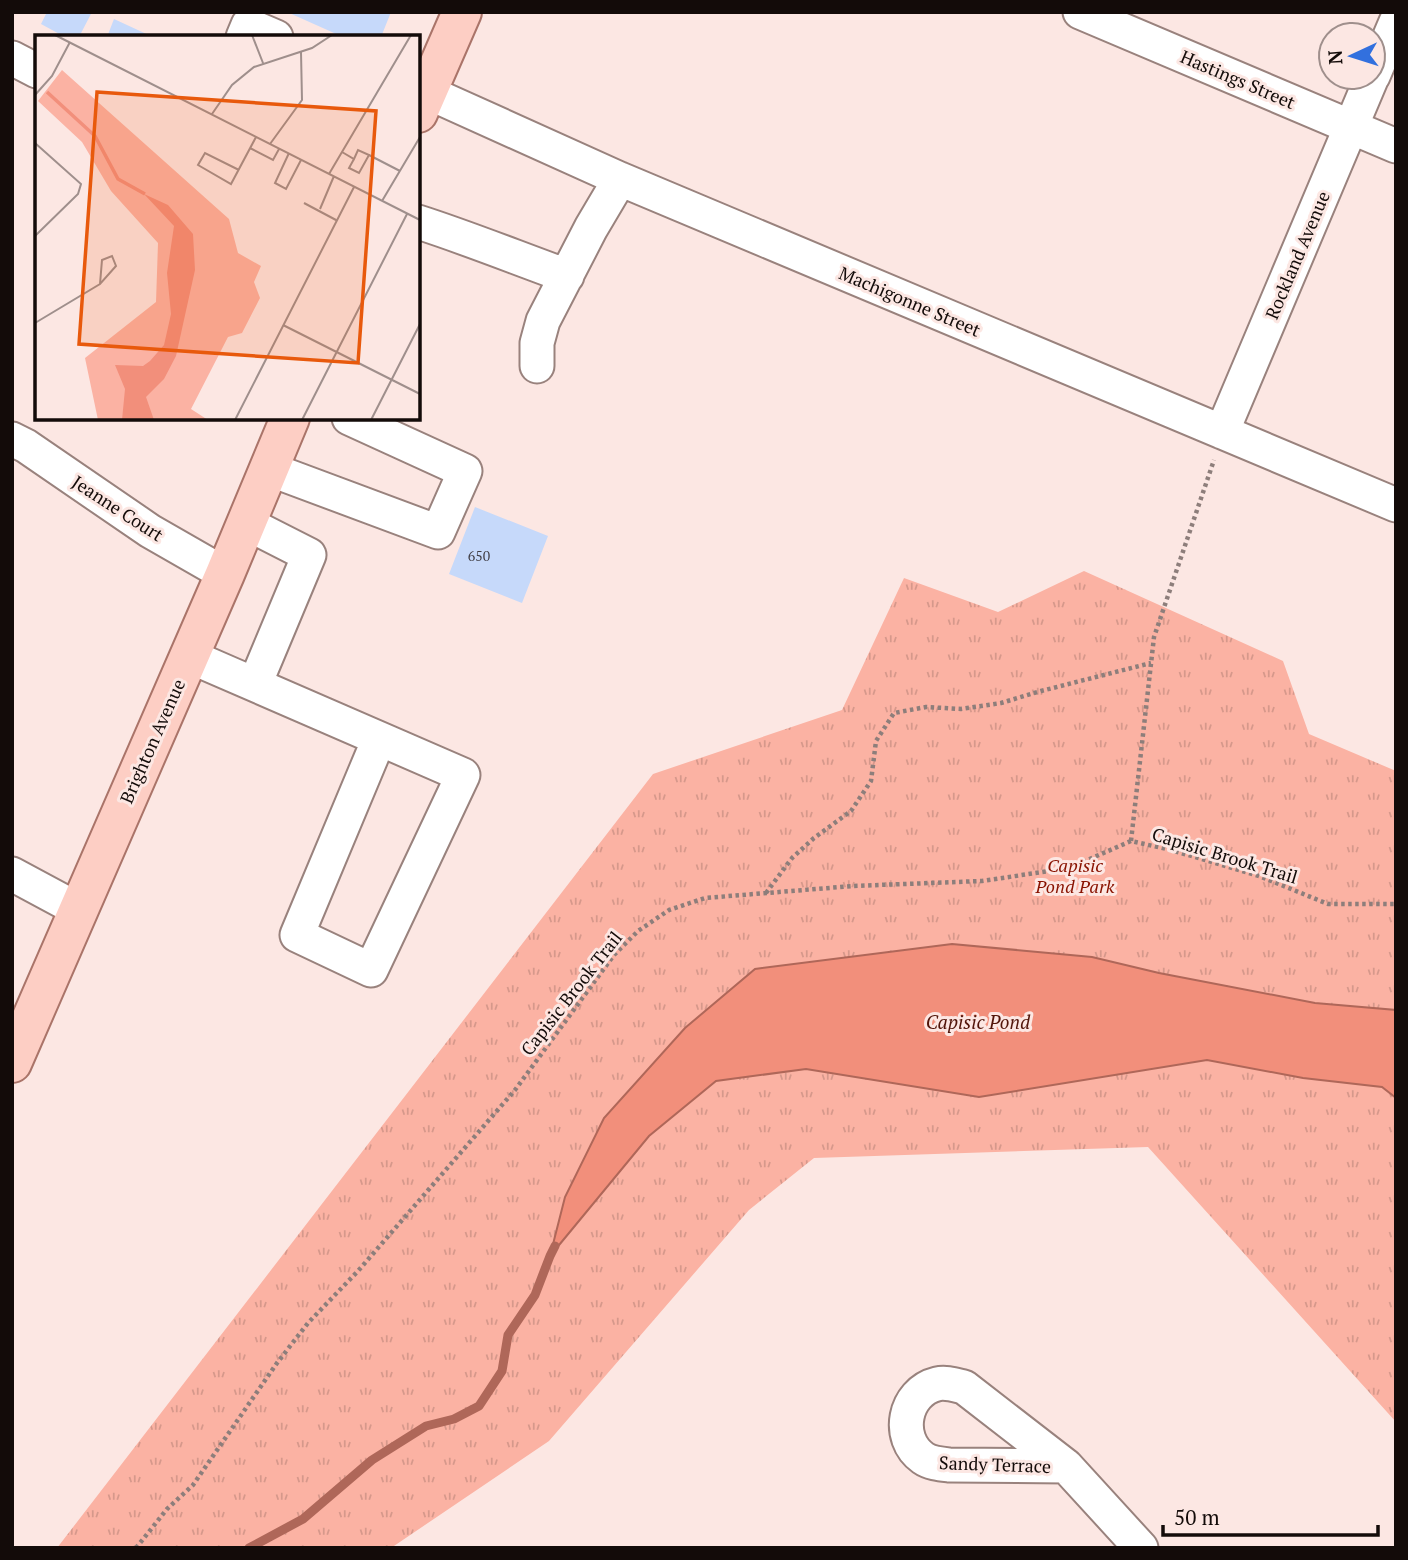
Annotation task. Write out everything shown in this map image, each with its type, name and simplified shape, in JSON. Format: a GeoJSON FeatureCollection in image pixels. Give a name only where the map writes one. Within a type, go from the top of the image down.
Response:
{"type":"FeatureCollection","features":[{"type":"Feature","properties":{"kind":"main road"},"geometry":{"type":"LineString","coordinates":[[423,102],[463,12]]}},
{"type":"Feature","properties":{"kind":"main road","name":"Brighton Avenue"},"geometry":{"type":"LineString","coordinates":[[12,1063],[190,656],[289,420]]}},
{"type":"Feature","properties":{"kind":"street","name":"Hastings Street"},"geometry":{"type":"LineString","coordinates":[[1080,12],[1396,146]]}},
{"type":"Feature","properties":{"kind":"street","name":"Rockland Avenue"},"geometry":{"type":"LineString","coordinates":[[1387,43],[1396,22]]}},
{"type":"Feature","properties":{"kind":"street"},"geometry":{"type":"LineString","coordinates":[[12,58],[35,70]]}},
{"type":"Feature","properties":{"kind":"street","name":"Rockland Avenue"},"geometry":{"type":"LineString","coordinates":[[1222,432],[1367,91]]}},
{"type":"Feature","properties":{"kind":"street","name":"Machigonne Street"},"geometry":{"type":"LineString","coordinates":[[423,102],[620,179],[1396,505]]}},
{"type":"Feature","properties":{"kind":"street"},"geometry":{"type":"LineString","coordinates":[[537,366],[537,344],[543,321],[591,228],[620,179]]}},
{"type":"Feature","properties":{"kind":"street"},"geometry":{"type":"LineString","coordinates":[[420,223],[566,275]]}},
{"type":"Feature","properties":{"kind":"street"},"geometry":{"type":"LineString","coordinates":[[269,469],[438,532],[465,471],[353,420]]}},
{"type":"Feature","properties":{"kind":"street","name":"Jeanne Court"},"geometry":{"type":"LineString","coordinates":[[12,439],[150,531],[225,574]]}},
{"type":"Feature","properties":{"kind":"street"},"geometry":{"type":"LineString","coordinates":[[246,523],[310,555],[254,684]]}},
{"type":"Feature","properties":{"kind":"street"},"geometry":{"type":"LineString","coordinates":[[190,656],[463,775],[371,970],[297,935],[379,739]]}},
{"type":"Feature","properties":{"kind":"street"},"geometry":{"type":"LineString","coordinates":[[12,874],[79,910]]}},
{"type":"Feature","properties":{"kind":"street","name":"Sandy Terrace"},"geometry":{"type":"LineString","coordinates":[[1066,1466],[1141,1548]]}},
{"type":"Feature","properties":{"kind":"path"},"geometry":{"type":"LineString","coordinates":[[1130,841],[1154,637],[1222,432]]}},
{"type":"Feature","properties":{"kind":"path"},"geometry":{"type":"LineString","coordinates":[[766,893],[792,858],[851,811],[871,781],[876,741],[894,713],[926,707],[961,709],[1002,703],[1151,663]]}},
{"type":"Feature","properties":{"kind":"path","name":"Capisic Brook Trail"},"geometry":{"type":"LineString","coordinates":[[136,1548],[167,1509],[192,1485],[308,1323],[358,1271],[516,1090],[614,955],[638,931],[669,910],[705,898],[853,886],[995,879],[1069,868],[1130,841],[1259,876],[1328,904],[1396,904]]}},
{"type":"Feature","properties":{"kind":"green space","name":"Capisic Pond Park"},"geometry":{"type":"Polygon","coordinates":[[[1084,571],[1283,661],[1309,734],[1396,771],[1396,1422],[1148,1147],[814,1158],[749,1210],[549,1441],[391,1548],[57,1548],[653,774],[842,710],[904,578],[998,612],[1084,571]]]}},
{"type":"Feature","properties":{"kind":"water","name":"Capisic Pond"},"geometry":{"type":"Polygon","coordinates":[[[952,944],[1092,957],[1159,973],[1315,1003],[1396,1010],[1396,1098],[1382,1087],[1303,1078],[1207,1060],[979,1097],[806,1069],[716,1081],[649,1136],[550,1256],[565,1197],[604,1118],[685,1028],[755,969],[952,944]]]}},
{"type":"Feature","properties":{"kind":"building"},"geometry":{"type":"Polygon","coordinates":[[[47,12],[92,12],[80,35],[61,35],[41,24],[47,12]]]}},
{"type":"Feature","properties":{"kind":"building"},"geometry":{"type":"Polygon","coordinates":[[[287,12],[391,12],[382,35],[339,35],[287,12]]]}},
{"type":"Feature","properties":{"kind":"building"},"geometry":{"type":"Polygon","coordinates":[[[114,19],[149,35],[108,35],[114,19]]]}},
{"type":"Feature","properties":{"kind":"building"},"geometry":{"type":"Polygon","coordinates":[[[475,507],[548,536],[522,603],[449,574],[475,507]]]}},
{"type":"Feature","properties":{"kind":"waterway"},"geometry":{"type":"LineString","coordinates":[[249,1548],[303,1519],[372,1460],[426,1426],[454,1419],[479,1406],[502,1371],[508,1335],[535,1295],[555,1246]]}}]}
